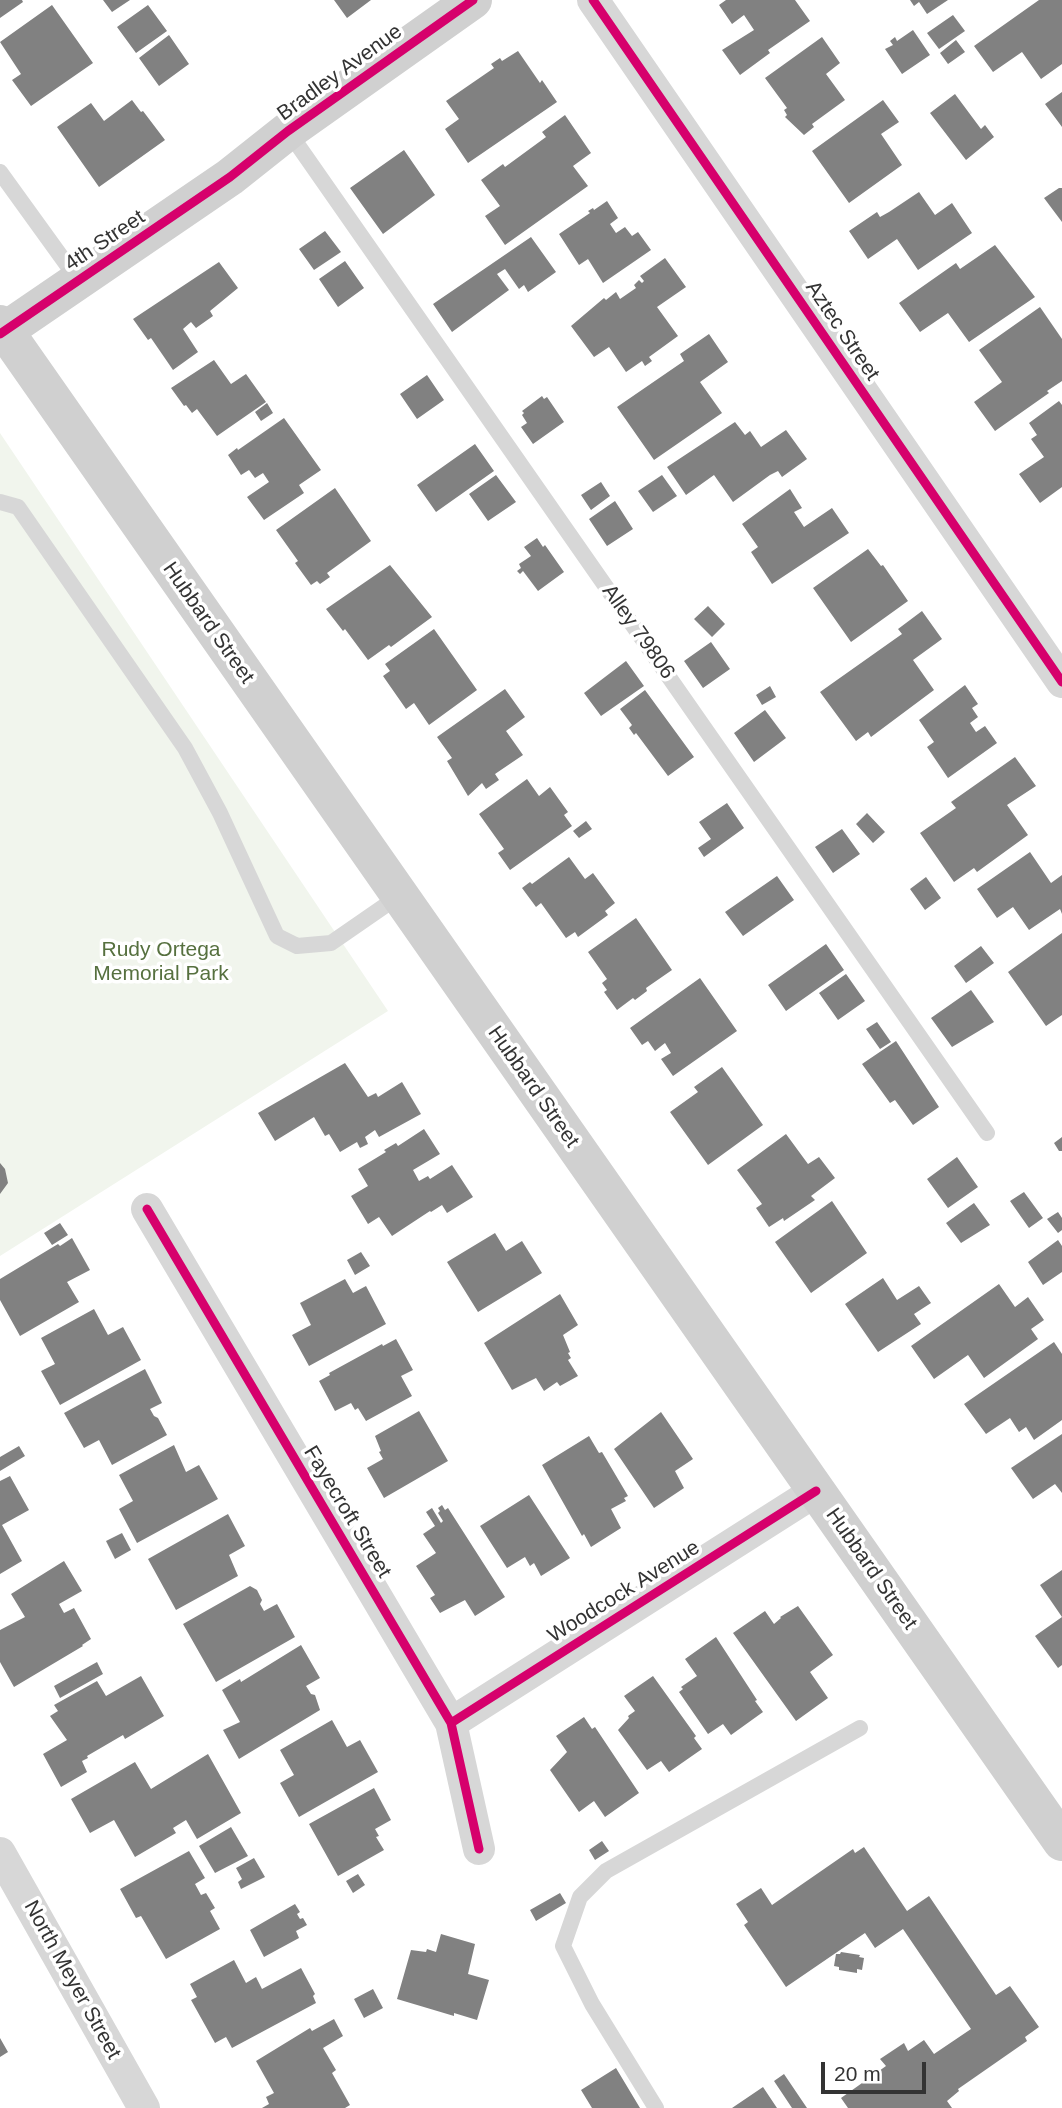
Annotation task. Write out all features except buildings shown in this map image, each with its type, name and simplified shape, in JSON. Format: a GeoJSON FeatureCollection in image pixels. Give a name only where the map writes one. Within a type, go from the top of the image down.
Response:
{"type":"FeatureCollection","features":[{"type":"Feature","properties":{"kind":"main road","name":"Bradley Avenue"},"geometry":{"type":"LineString","coordinates":[[230,177],[288,131],[472,0]]}},
{"type":"Feature","properties":{"kind":"main road","name":"4th Street"},"geometry":{"type":"LineString","coordinates":[[2,330],[230,177]]}},
{"type":"Feature","properties":{"kind":"main road","name":"Hubbard Street"},"geometry":{"type":"LineString","coordinates":[[2,330],[1062,1842]]}},
{"type":"Feature","properties":{"kind":"street","name":"Aztec Street"},"geometry":{"type":"LineString","coordinates":[[593,0],[1062,682]]}},
{"type":"Feature","properties":{"kind":"street","name":"Fayecroft Street"},"geometry":{"type":"LineString","coordinates":[[147,1209],[451,1723],[479,1849]]}},
{"type":"Feature","properties":{"kind":"street","name":"Woodcock Avenue"},"geometry":{"type":"LineString","coordinates":[[451,1723],[816,1491]]}},
{"type":"Feature","properties":{"kind":"street","name":"North Meyer Street"},"geometry":{"type":"LineString","coordinates":[[0,1853],[144,2108]]}},
{"type":"Feature","properties":{"kind":"lane","name":"Alley 79806"},"geometry":{"type":"LineString","coordinates":[[288,131],[987,1133]]}},
{"type":"Feature","properties":{"kind":"lane"},"geometry":{"type":"LineString","coordinates":[[0,172],[78,280]]}},
{"type":"Feature","properties":{"kind":"lane"},"geometry":{"type":"LineString","coordinates":[[0,502],[18,508],[185,748],[220,813],[277,936],[297,946],[331,943],[399,896]]}},
{"type":"Feature","properties":{"kind":"lane"},"geometry":{"type":"LineString","coordinates":[[656,2108],[592,2004],[563,1946],[580,1897],[606,1871],[860,1728]]}},
{"type":"Feature","properties":{"kind":"green space","name":"Rudy Ortega Memorial Park"},"geometry":{"type":"Polygon","coordinates":[[[0,433],[388,1011],[0,1256],[0,433]]]}},
{"type":"Feature","properties":{"kind":"cycle path"},"geometry":{"type":"LineString","coordinates":[[0,334],[230,177],[288,131],[473,0]]}},
{"type":"Feature","properties":{"kind":"cycle path"},"geometry":{"type":"LineString","coordinates":[[593,0],[1062,682]]}},
{"type":"Feature","properties":{"kind":"cycle path"},"geometry":{"type":"LineString","coordinates":[[147,1209],[451,1723],[479,1849]]}},
{"type":"Feature","properties":{"kind":"cycle path"},"geometry":{"type":"LineString","coordinates":[[451,1723],[816,1491]]}}]}
